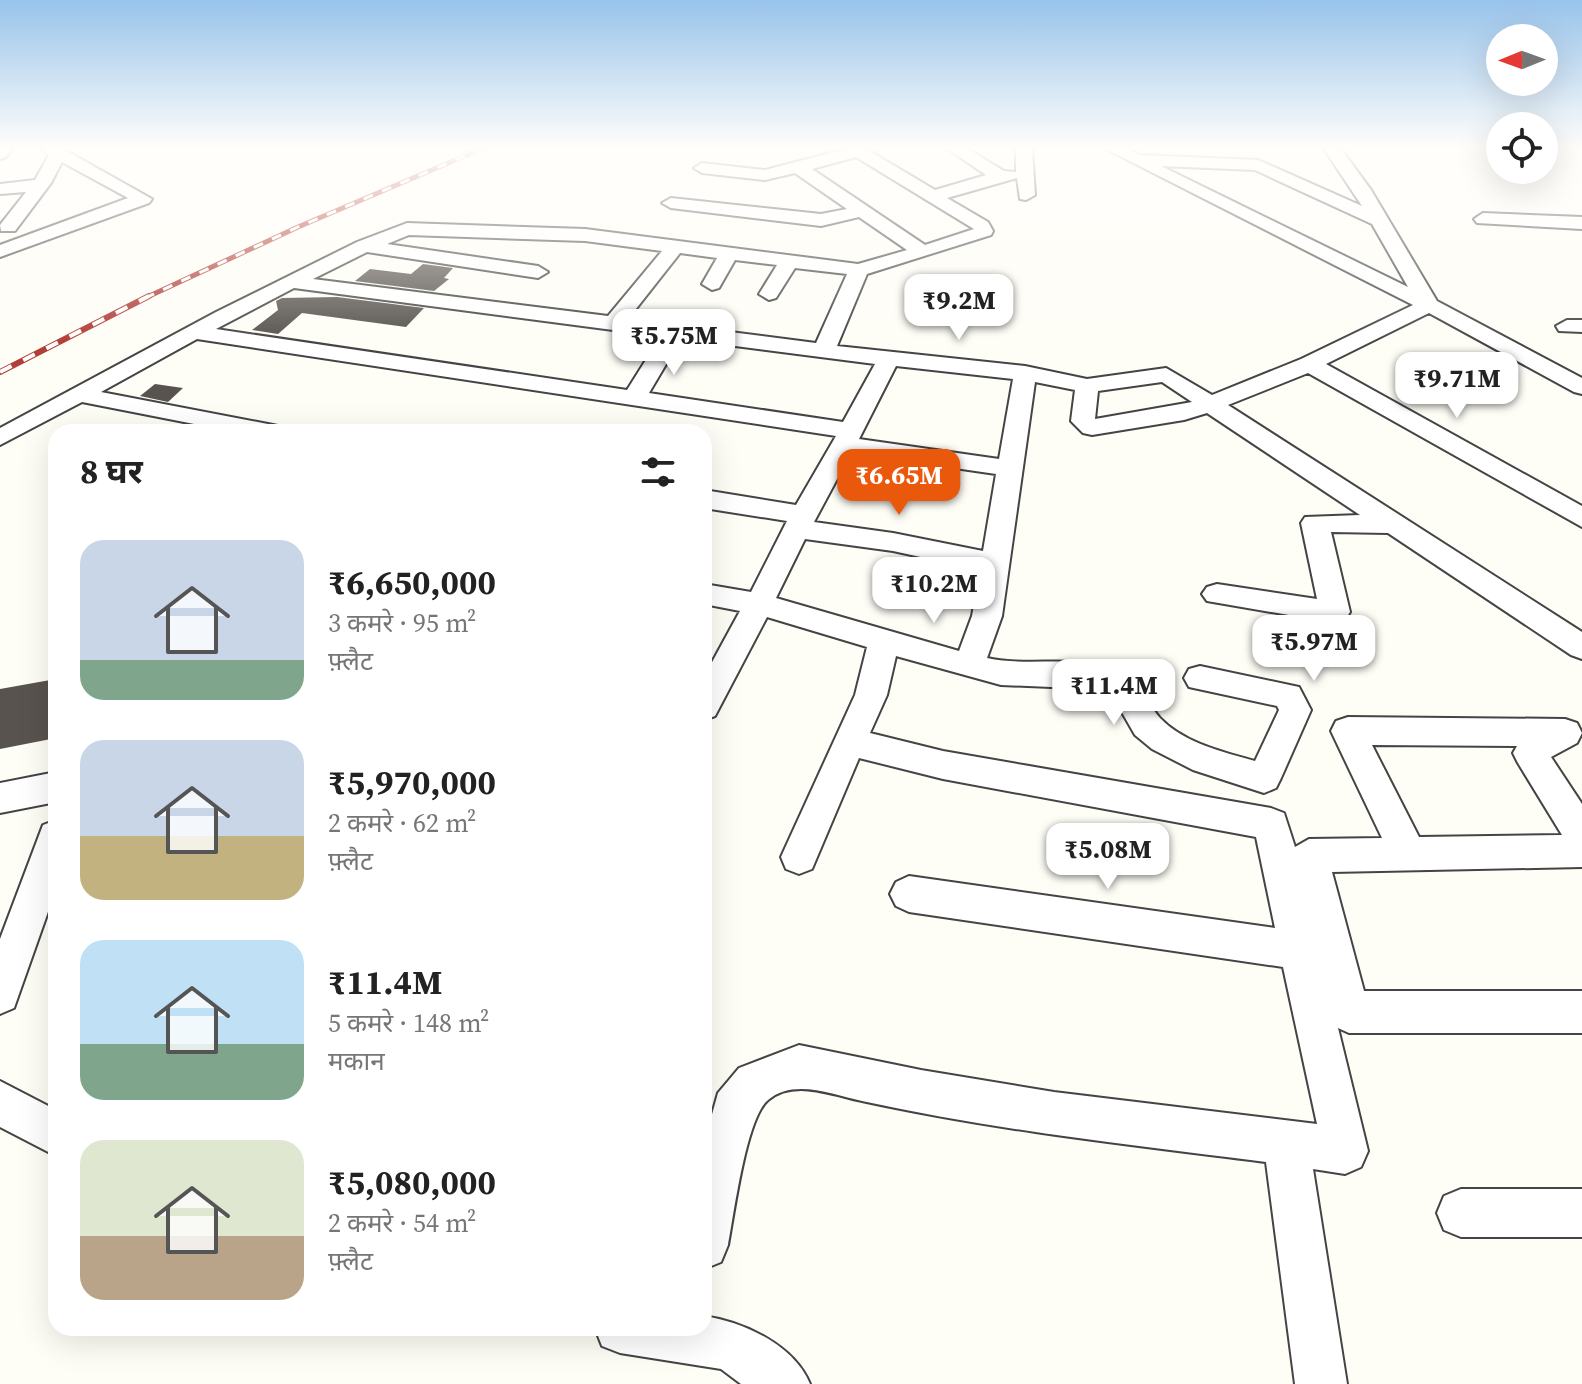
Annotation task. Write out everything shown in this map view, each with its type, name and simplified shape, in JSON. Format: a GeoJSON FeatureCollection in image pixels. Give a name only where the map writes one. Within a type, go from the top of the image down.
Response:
{"type":"FeatureCollection","features":[{"type":"Feature","properties":{"kind":"street"},"geometry":{"type":"LineString","coordinates":[[1,251],[103,214]]}},
{"type":"Feature","properties":{"kind":"street"},"geometry":{"type":"LineString","coordinates":[[764,214],[821,220],[850,214]]}},
{"type":"Feature","properties":{"kind":"street"},"geometry":{"type":"LineString","coordinates":[[866,214],[923,252]]}},
{"type":"Feature","properties":{"kind":"street"},"geometry":{"type":"LineString","coordinates":[[0,438],[291,282],[400,230],[423,228],[585,235],[859,270],[984,231],[960,214]]}},
{"type":"Feature","properties":{"kind":"street"},"geometry":{"type":"LineString","coordinates":[[1222,214],[1582,387]]}},
{"type":"Feature","properties":{"kind":"street"},"geometry":{"type":"LineString","coordinates":[[1235,214],[1418,310]]}},
{"type":"Feature","properties":{"kind":"street"},"geometry":{"type":"LineString","coordinates":[[1364,214],[1379,220]]}},
{"type":"Feature","properties":{"kind":"street"},"geometry":{"type":"LineString","coordinates":[[1374,214],[1418,310]]}},
{"type":"Feature","properties":{"kind":"street"},"geometry":{"type":"LineString","coordinates":[[4,228],[38,216]]}},
{"type":"Feature","properties":{"kind":"street"},"geometry":{"type":"LineString","coordinates":[[1483,219],[1582,223]]}},
{"type":"Feature","properties":{"kind":"street"},"geometry":{"type":"LineString","coordinates":[[364,246],[538,272]]}},
{"type":"Feature","properties":{"kind":"street"},"geometry":{"type":"LineString","coordinates":[[613,324],[675,247]]}},
{"type":"Feature","properties":{"kind":"street"},"geometry":{"type":"LineString","coordinates":[[712,284],[729,254]]}},
{"type":"Feature","properties":{"kind":"street"},"geometry":{"type":"LineString","coordinates":[[769,294],[789,261]]}},
{"type":"Feature","properties":{"kind":"street"},"geometry":{"type":"LineString","coordinates":[[824,351],[859,270]]}},
{"type":"Feature","properties":{"kind":"street"},"geometry":{"type":"LineString","coordinates":[[291,282],[824,351],[1025,373],[1087,386],[1166,375],[1582,647]]}},
{"type":"Feature","properties":{"kind":"street"},"geometry":{"type":"LineString","coordinates":[[1087,386],[1083,421],[1092,428],[1184,413],[1309,364],[1418,310]]}},
{"type":"Feature","properties":{"kind":"street"},"geometry":{"type":"LineString","coordinates":[[634,398],[675,331]]}},
{"type":"Feature","properties":{"kind":"street"},"geometry":{"type":"LineString","coordinates":[[195,332],[634,398],[1009,468]]}},
{"type":"Feature","properties":{"kind":"street"},"geometry":{"type":"LineString","coordinates":[[712,692],[889,359]]}},
{"type":"Feature","properties":{"kind":"street"},"geometry":{"type":"LineString","coordinates":[[1309,364],[1582,518]]}},
{"type":"Feature","properties":{"kind":"street"},"geometry":{"type":"LineString","coordinates":[[970,663],[987,616],[1025,373]]}},
{"type":"Feature","properties":{"kind":"street"},"geometry":{"type":"LineString","coordinates":[[80,395],[182,424]]}},
{"type":"Feature","properties":{"kind":"street"},"geometry":{"type":"LineString","coordinates":[[712,501],[993,563]]}},
{"type":"Feature","properties":{"kind":"street"},"geometry":{"type":"LineString","coordinates":[[1217,594],[1335,612],[1315,523],[1393,524]]}},
{"type":"Feature","properties":{"kind":"street"},"geometry":{"type":"LineString","coordinates":[[712,595],[759,604],[1003,674],[1077,676],[1115,682],[1126,690],[1151,730],[1170,743],[1264,778],[1295,710],[1292,700],[1288,696],[1200,678]]}},
{"type":"Feature","properties":{"kind":"street"},"geometry":{"type":"LineString","coordinates":[[799,857],[871,695],[884,641]]}},
{"type":"Feature","properties":{"kind":"street"},"geometry":{"type":"LineString","coordinates":[[1573,728],[1530,753],[1582,835]]}},
{"type":"Feature","properties":{"kind":"street"},"geometry":{"type":"LineString","coordinates":[[1408,854],[1348,731],[1573,728]]}},
{"type":"Feature","properties":{"kind":"street"},"geometry":{"type":"LineString","coordinates":[[712,1209],[734,1109],[754,1083],[799,1066],[921,1092],[1054,1114],[1345,1151],[1271,824],[943,765],[849,742]]}},
{"type":"Feature","properties":{"kind":"street"},"geometry":{"type":"LineString","coordinates":[[0,798],[48,789]]}},
{"type":"Feature","properties":{"kind":"street"},"geometry":{"type":"LineString","coordinates":[[1582,851],[1309,856],[1349,1012],[1582,1012]]}},
{"type":"Feature","properties":{"kind":"street"},"geometry":{"type":"LineString","coordinates":[[0,994],[48,859]]}},
{"type":"Feature","properties":{"kind":"street"},"geometry":{"type":"LineString","coordinates":[[909,894],[1299,950]]}},
{"type":"Feature","properties":{"kind":"street"},"geometry":{"type":"LineString","coordinates":[[0,1103],[48,1130]]}},
{"type":"Feature","properties":{"kind":"street"},"geometry":{"type":"LineString","coordinates":[[1286,1142],[1321,1384]]}},
{"type":"Feature","properties":{"kind":"street"},"geometry":{"type":"LineString","coordinates":[[1461,1213],[1582,1213]]}},
{"type":"Feature","properties":{"kind":"street"},"geometry":{"type":"LineString","coordinates":[[696,1336],[731,1345],[784,1384]]}},
{"type":"Feature","properties":{"kind":"building"},"geometry":{"type":"Polygon","coordinates":[[[423,264],[453,268],[444,278],[449,279],[434,291],[355,281],[370,269],[411,274],[423,264]]]}},
{"type":"Feature","properties":{"kind":"building"},"geometry":{"type":"Polygon","coordinates":[[[337,297],[424,308],[406,327],[302,313],[278,334],[252,330],[278,310],[276,301],[282,298],[337,297]]]}},
{"type":"Feature","properties":{"kind":"building"},"geometry":{"type":"Polygon","coordinates":[[[155,384],[183,388],[168,402],[140,396],[155,384]]]}},
{"type":"Feature","properties":{"kind":"building"},"geometry":{"type":"Polygon","coordinates":[[[48,680],[48,740],[0,749],[0,689],[48,680]]]}},
{"type":"Feature","properties":{"kind":"railway"},"geometry":{"type":"LineString","coordinates":[[146,298],[329,214]]}},
{"type":"Feature","properties":{"kind":"railway"},"geometry":{"type":"LineString","coordinates":[[0,372],[146,298]]}}]}
